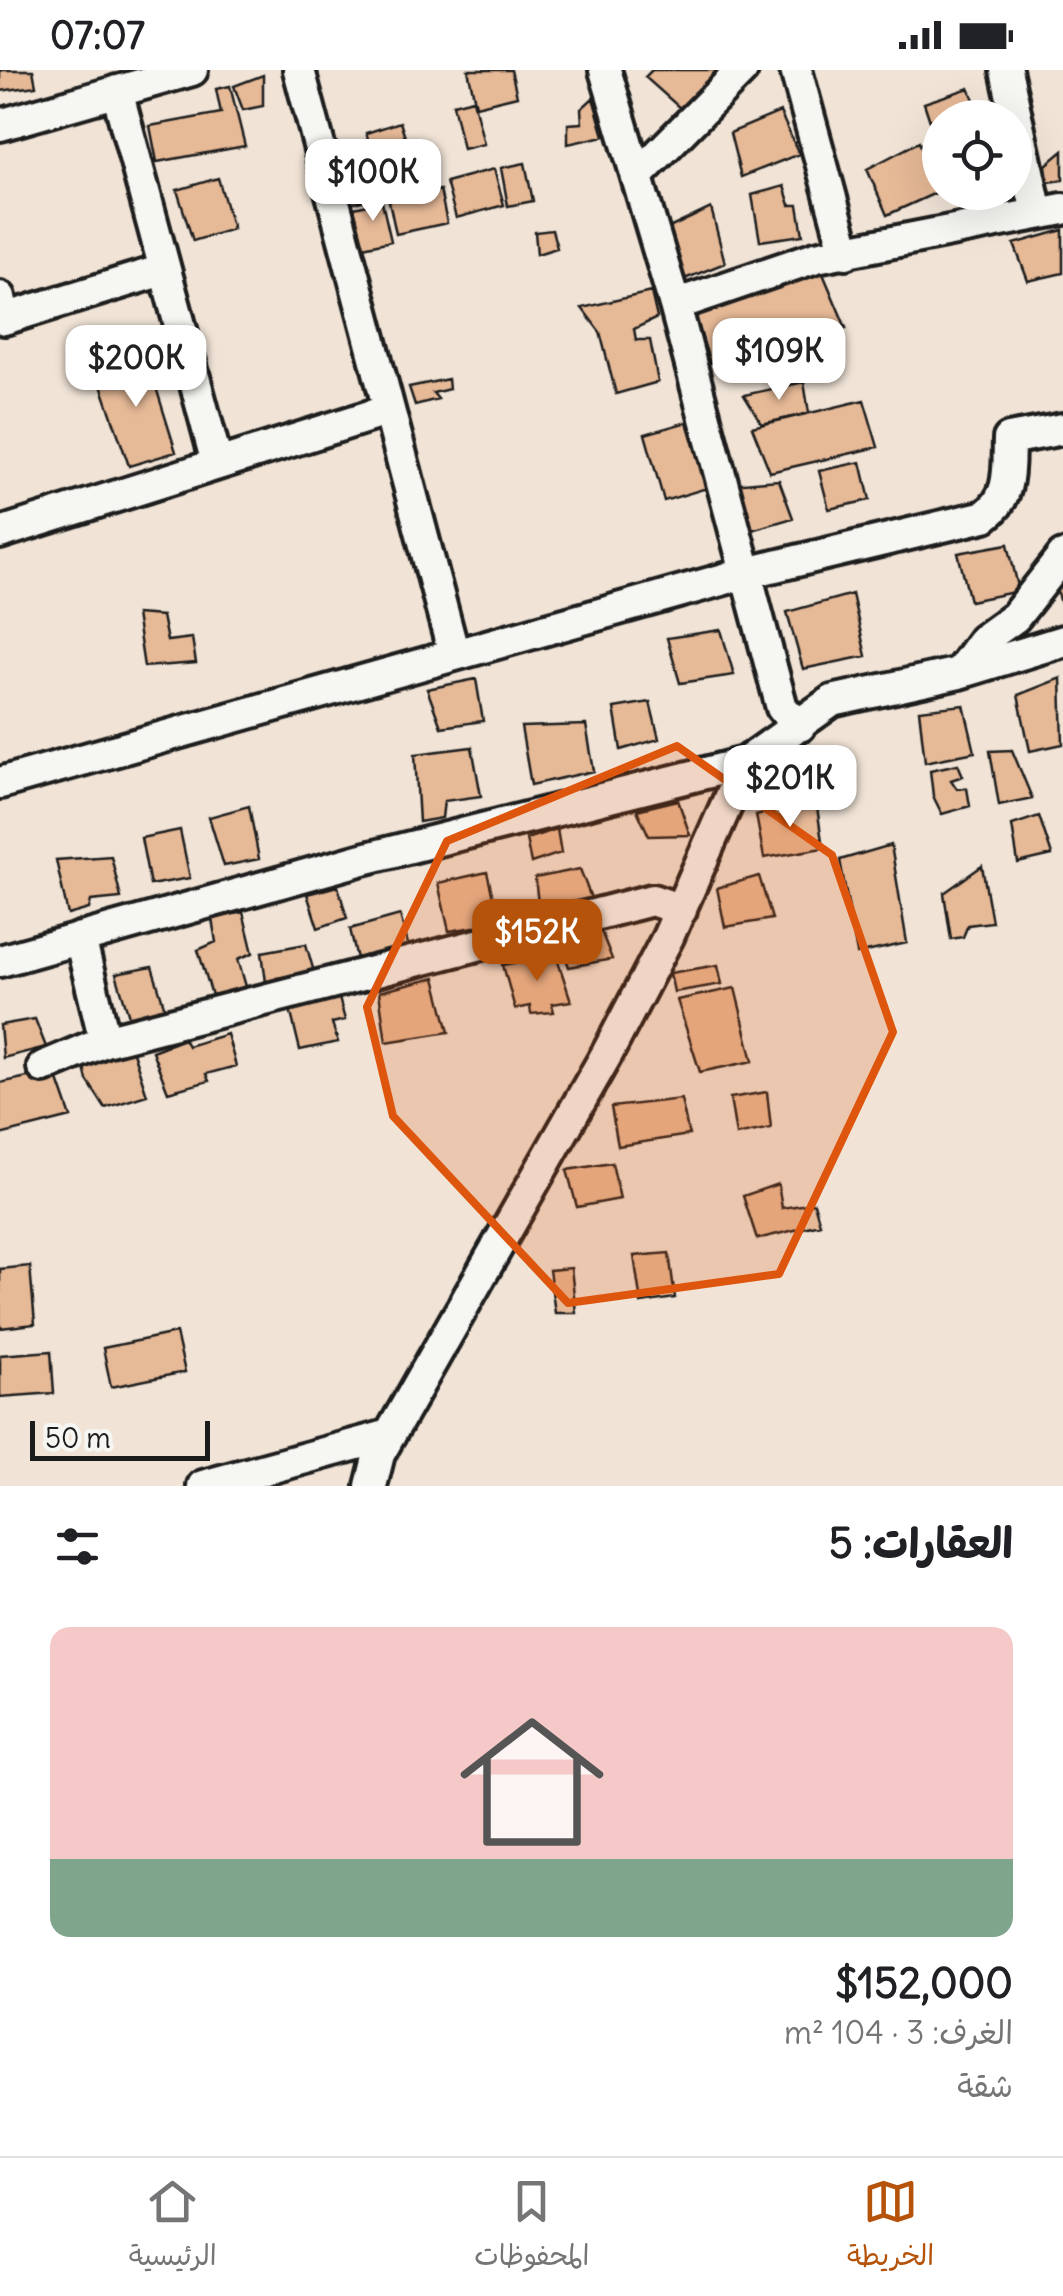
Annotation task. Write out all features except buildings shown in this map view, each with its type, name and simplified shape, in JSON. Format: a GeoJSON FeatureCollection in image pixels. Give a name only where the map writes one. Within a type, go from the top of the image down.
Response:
{"type":"FeatureCollection","features":[{"type":"Feature","properties":{"kind":"street"},"geometry":{"type":"LineString","coordinates":[[0,125],[192,70]]}},
{"type":"Feature","properties":{"kind":"street"},"geometry":{"type":"LineString","coordinates":[[299,70],[454,654]]}},
{"type":"Feature","properties":{"kind":"street"},"geometry":{"type":"LineString","coordinates":[[605,70],[675,305],[782,708],[800,726]]}},
{"type":"Feature","properties":{"kind":"street"},"geometry":{"type":"LineString","coordinates":[[637,176],[742,70]]}},
{"type":"Feature","properties":{"kind":"street"},"geometry":{"type":"LineString","coordinates":[[796,70],[846,253]]}},
{"type":"Feature","properties":{"kind":"street"},"geometry":{"type":"LineString","coordinates":[[675,305],[816,257],[1050,211],[1006,70]]}},
{"type":"Feature","properties":{"kind":"street"},"geometry":{"type":"LineString","coordinates":[[117,92],[217,463]]}},
{"type":"Feature","properties":{"kind":"street"},"geometry":{"type":"LineString","coordinates":[[0,297],[4,320],[163,270]]}},
{"type":"Feature","properties":{"kind":"street"},"geometry":{"type":"LineString","coordinates":[[0,534],[390,410]]}},
{"type":"Feature","properties":{"kind":"street"},"geometry":{"type":"LineString","coordinates":[[0,783],[746,573],[986,516],[1002,501],[1007,485],[1009,439],[1063,429]]}},
{"type":"Feature","properties":{"kind":"street"},"geometry":{"type":"LineString","coordinates":[[959,674],[983,640],[1015,618],[1063,556]]}},
{"type":"Feature","properties":{"kind":"street"},"geometry":{"type":"LineString","coordinates":[[0,961],[363,859],[745,763],[832,701],[959,674],[1063,641]]}},
{"type":"Feature","properties":{"kind":"street"},"geometry":{"type":"LineString","coordinates":[[371,1486],[378,1454],[608,1052],[681,910],[745,763]]}},
{"type":"Feature","properties":{"kind":"street"},"geometry":{"type":"LineString","coordinates":[[43,1066],[105,1040],[652,900],[681,910]]}},
{"type":"Feature","properties":{"kind":"street"},"geometry":{"type":"LineString","coordinates":[[80,938],[105,1040]]}},
{"type":"Feature","properties":{"kind":"street"},"geometry":{"type":"LineString","coordinates":[[202,1486],[390,1435]]}},
{"type":"Feature","properties":{"kind":"highlighted area"},"geometry":{"type":"Polygon","coordinates":[[[677,746],[832,855],[893,1032],[779,1274],[568,1303],[393,1116],[367,1007],[447,841],[677,746]]]}}]}
